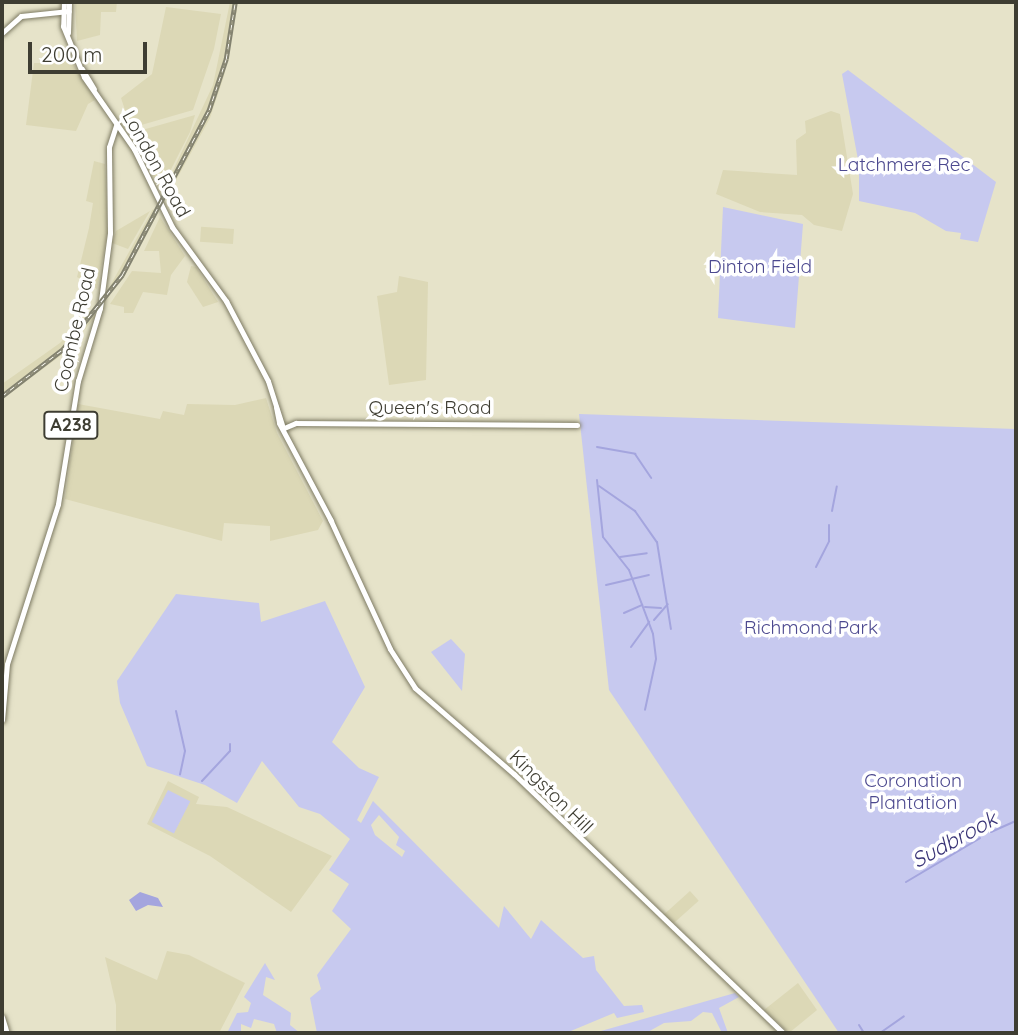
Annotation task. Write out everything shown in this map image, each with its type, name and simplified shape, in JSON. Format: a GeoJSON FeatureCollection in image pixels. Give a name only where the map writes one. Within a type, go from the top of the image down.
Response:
{"type":"FeatureCollection","features":[{"type":"Feature","properties":{"kind":"main road","name":"London Road"},"geometry":{"type":"LineString","coordinates":[[64,2],[68,36],[82,69],[117,123],[159,206],[193,253],[200,253],[199,261]]}},
{"type":"Feature","properties":{"kind":"main road","name":"London Road"},"geometry":{"type":"LineString","coordinates":[[65,13],[69,2]]}},
{"type":"Feature","properties":{"kind":"main road"},"geometry":{"type":"LineString","coordinates":[[2,33],[21,16],[47,12],[65,13]]}},
{"type":"Feature","properties":{"kind":"main road","name":"Coombe Road"},"geometry":{"type":"LineString","coordinates":[[2,720],[7,664],[58,504],[78,380],[100,308],[110,233],[109,147],[117,123]]}},
{"type":"Feature","properties":{"kind":"main road","name":"Kingston Hill"},"geometry":{"type":"LineString","coordinates":[[199,261],[245,336],[283,426],[415,688],[510,771],[783,1033]]}},
{"type":"Feature","properties":{"kind":"main road","name":"Queen's Road"},"geometry":{"type":"LineString","coordinates":[[283,426],[296,423],[577,425]]}},
{"type":"Feature","properties":{"kind":"main road"},"geometry":{"type":"LineString","coordinates":[[2,1017],[7,1033]]}},
{"type":"Feature","properties":{"kind":"shaded area"},"geometry":{"type":"Polygon","coordinates":[[[75,2],[117,2],[116,12],[101,12],[100,35],[77,41],[75,2]]]}},
{"type":"Feature","properties":{"kind":"shaded area"},"geometry":{"type":"Polygon","coordinates":[[[230,2],[237,2],[237,10],[224,76],[210,118],[168,195],[163,192],[213,85],[230,2]]]}},
{"type":"Feature","properties":{"kind":"shaded area"},"geometry":{"type":"Polygon","coordinates":[[[166,7],[221,14],[214,49],[193,110],[131,128],[121,98],[152,74],[166,7]]]}},
{"type":"Feature","properties":{"kind":"shaded area"},"geometry":{"type":"Polygon","coordinates":[[[68,55],[95,100],[88,104],[76,131],[26,125],[34,63],[55,63],[68,55]]]}},
{"type":"Feature","properties":{"kind":"shaded area"},"geometry":{"type":"Polygon","coordinates":[[[831,111],[840,114],[853,194],[842,231],[814,225],[802,215],[760,212],[716,194],[723,170],[797,175],[796,140],[806,133],[805,121],[831,111]]]}},
{"type":"Feature","properties":{"kind":"shaded area"},"geometry":{"type":"Polygon","coordinates":[[[195,115],[190,132],[160,191],[135,132],[195,115]]]}},
{"type":"Feature","properties":{"kind":"shaded area"},"geometry":{"type":"Polygon","coordinates":[[[94,161],[105,164],[108,231],[97,289],[77,277],[93,203],[86,201],[94,161]]]}},
{"type":"Feature","properties":{"kind":"shaded area"},"geometry":{"type":"Polygon","coordinates":[[[153,209],[158,213],[104,304],[105,295],[153,209]]]}},
{"type":"Feature","properties":{"kind":"shaded area"},"geometry":{"type":"Polygon","coordinates":[[[150,211],[128,249],[112,243],[116,231],[150,211]]]}},
{"type":"Feature","properties":{"kind":"shaded area"},"geometry":{"type":"Polygon","coordinates":[[[160,217],[185,256],[171,275],[167,295],[143,292],[133,313],[124,313],[124,307],[110,304],[132,271],[161,273],[159,251],[144,251],[160,217]]]}},
{"type":"Feature","properties":{"kind":"shaded area"},"geometry":{"type":"Polygon","coordinates":[[[201,227],[234,229],[233,244],[200,242],[201,227]]]}},
{"type":"Feature","properties":{"kind":"shaded area"},"geometry":{"type":"Polygon","coordinates":[[[191,266],[196,267],[218,302],[203,307],[187,282],[191,266]]]}},
{"type":"Feature","properties":{"kind":"shaded area"},"geometry":{"type":"Polygon","coordinates":[[[399,276],[428,282],[426,380],[389,385],[377,296],[397,292],[399,276]]]}},
{"type":"Feature","properties":{"kind":"shaded area"},"geometry":{"type":"Polygon","coordinates":[[[91,310],[96,316],[67,351],[2,399],[2,384],[60,343],[91,310]]]}},
{"type":"Feature","properties":{"kind":"shaded area"},"geometry":{"type":"Polygon","coordinates":[[[266,398],[277,433],[323,521],[318,530],[270,541],[270,526],[224,523],[222,541],[65,499],[78,404],[160,419],[163,411],[184,415],[187,404],[235,405],[266,398]]]}},
{"type":"Feature","properties":{"kind":"shaded area"},"geometry":{"type":"Polygon","coordinates":[[[168,781],[199,797],[196,804],[227,807],[332,856],[291,912],[210,856],[147,824],[168,781]]]}},
{"type":"Feature","properties":{"kind":"shaded area"},"geometry":{"type":"Polygon","coordinates":[[[690,891],[699,901],[670,926],[662,916],[690,891]]]}},
{"type":"Feature","properties":{"kind":"shaded area"},"geometry":{"type":"Polygon","coordinates":[[[140,892],[158,898],[163,907],[148,905],[136,911],[129,900],[140,892]]]}},
{"type":"Feature","properties":{"kind":"shaded area"},"geometry":{"type":"Polygon","coordinates":[[[167,951],[189,955],[245,983],[219,1033],[116,1033],[116,1005],[105,957],[157,980],[167,951]]]}},
{"type":"Feature","properties":{"kind":"shaded area"},"geometry":{"type":"Polygon","coordinates":[[[798,983],[817,1010],[789,1033],[764,1010],[798,983]]]}},
{"type":"Feature","properties":{"kind":"green space","name":"Latchmere Rec"},"geometry":{"type":"Polygon","coordinates":[[[848,70],[996,182],[978,242],[960,239],[961,233],[946,231],[915,213],[859,201],[859,165],[842,74],[848,70]]]}},
{"type":"Feature","properties":{"kind":"green space","name":"Dinton Field"},"geometry":{"type":"Polygon","coordinates":[[[723,207],[803,224],[795,328],[718,318],[723,207]]]}},
{"type":"Feature","properties":{"kind":"green space","name":"Richmond Park"},"geometry":{"type":"Polygon","coordinates":[[[579,414],[1016,429],[1016,1033],[839,1033],[609,690],[579,414]]]}},
{"type":"Feature","properties":{"kind":"green space"},"geometry":{"type":"Polygon","coordinates":[[[176,594],[259,603],[261,622],[325,601],[365,687],[332,742],[359,768],[379,777],[357,820],[361,823],[373,801],[499,928],[504,906],[531,939],[541,920],[583,958],[594,956],[596,970],[624,1006],[642,1005],[644,1012],[617,1018],[614,1013],[566,1033],[317,1033],[310,998],[321,989],[317,975],[351,929],[332,911],[349,884],[329,870],[350,839],[320,814],[299,807],[262,761],[237,803],[205,785],[147,766],[120,703],[117,681],[176,594]],[[379,815],[371,825],[375,835],[402,857],[405,851],[396,845],[399,837],[379,815]]]}},
{"type":"Feature","properties":{"kind":"green space"},"geometry":{"type":"Polygon","coordinates":[[[451,639],[465,654],[462,691],[431,652],[451,639]]]}},
{"type":"Feature","properties":{"kind":"green space"},"geometry":{"type":"Polygon","coordinates":[[[168,790],[190,801],[174,833],[152,822],[168,790]]]}},
{"type":"Feature","properties":{"kind":"green space"},"geometry":{"type":"Polygon","coordinates":[[[265,963],[275,980],[266,977],[263,995],[291,1013],[290,1025],[300,1033],[277,1033],[274,1024],[254,1019],[251,1028],[241,1024],[241,1033],[227,1033],[237,1013],[248,1012],[251,1003],[244,997],[265,963]]]}},
{"type":"Feature","properties":{"kind":"green space"},"geometry":{"type":"Polygon","coordinates":[[[735,993],[739,997],[719,1008],[728,1033],[722,1033],[712,1013],[703,1012],[691,1021],[664,1023],[646,1033],[594,1033],[735,993]]]}},
{"type":"Feature","properties":{"kind":"waterway"},"geometry":{"type":"LineString","coordinates":[[597,447],[635,454],[651,478]]}},
{"type":"Feature","properties":{"kind":"waterway"},"geometry":{"type":"LineString","coordinates":[[597,480],[603,537],[629,570],[653,634],[656,659],[645,710]]}},
{"type":"Feature","properties":{"kind":"waterway"},"geometry":{"type":"LineString","coordinates":[[599,486],[635,511],[657,542],[671,629]]}},
{"type":"Feature","properties":{"kind":"waterway"},"geometry":{"type":"LineString","coordinates":[[832,511],[837,486]]}},
{"type":"Feature","properties":{"kind":"waterway"},"geometry":{"type":"LineString","coordinates":[[816,567],[829,541],[829,525]]}},
{"type":"Feature","properties":{"kind":"waterway"},"geometry":{"type":"LineString","coordinates":[[620,557],[647,553]]}},
{"type":"Feature","properties":{"kind":"waterway"},"geometry":{"type":"LineString","coordinates":[[606,585],[649,575]]}},
{"type":"Feature","properties":{"kind":"waterway"},"geometry":{"type":"LineString","coordinates":[[654,620],[668,604]]}},
{"type":"Feature","properties":{"kind":"waterway"},"geometry":{"type":"LineString","coordinates":[[624,613],[642,605]]}},
{"type":"Feature","properties":{"kind":"waterway"},"geometry":{"type":"LineString","coordinates":[[645,607],[661,608]]}},
{"type":"Feature","properties":{"kind":"waterway"},"geometry":{"type":"LineString","coordinates":[[631,647],[649,622]]}},
{"type":"Feature","properties":{"kind":"waterway"},"geometry":{"type":"LineString","coordinates":[[176,711],[185,751],[180,774]]}},
{"type":"Feature","properties":{"kind":"waterway"},"geometry":{"type":"LineString","coordinates":[[202,781],[230,751],[230,744]]}},
{"type":"Feature","properties":{"kind":"waterway","name":"Sudbrook"},"geometry":{"type":"LineString","coordinates":[[991,832],[1016,821]]}},
{"type":"Feature","properties":{"kind":"waterway","name":"Sudbrook"},"geometry":{"type":"LineString","coordinates":[[906,882],[980,838]]}},
{"type":"Feature","properties":{"kind":"waterway"},"geometry":{"type":"LineString","coordinates":[[880,1033],[904,1016]]}},
{"type":"Feature","properties":{"kind":"waterway"},"geometry":{"type":"LineString","coordinates":[[859,1025],[864,1033]]}},
{"type":"Feature","properties":{"kind":"railway"},"geometry":{"type":"LineString","coordinates":[[2,396],[63,349],[122,275],[209,110],[226,59],[235,2]]}},
{"type":"Feature","properties":{"kind":"park label","name":"Coronation Plantation"},"geometry":{"type":"Point","coordinates":[913,792]}}]}
